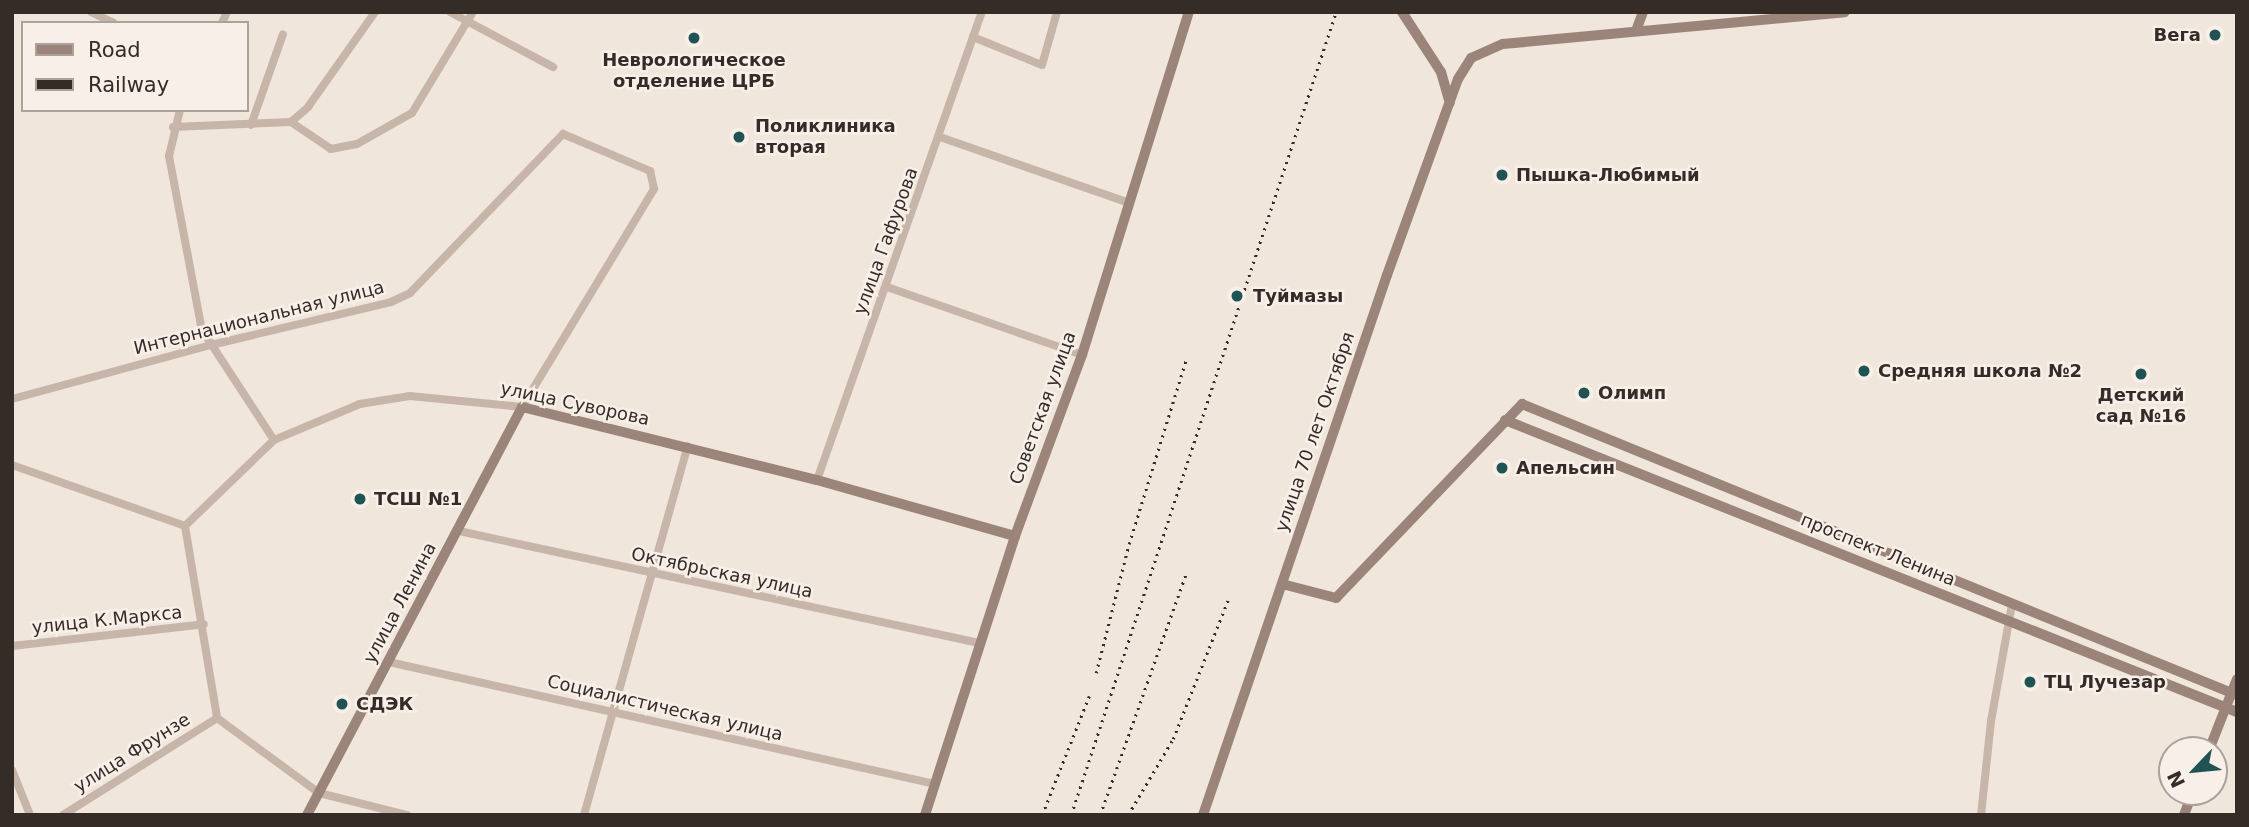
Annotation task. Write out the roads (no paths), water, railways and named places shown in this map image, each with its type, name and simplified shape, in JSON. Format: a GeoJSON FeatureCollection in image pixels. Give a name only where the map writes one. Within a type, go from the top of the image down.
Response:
{"type":"FeatureCollection","features":[{"type":"Feature","properties":{"kind":"street"},"geometry":{"type":"LineString","coordinates":[[91,12],[110,21]]}},
{"type":"Feature","properties":{"kind":"street"},"geometry":{"type":"LineString","coordinates":[[173,127],[291,122],[308,107],[375,12]]}},
{"type":"Feature","properties":{"kind":"street"},"geometry":{"type":"LineString","coordinates":[[450,12],[471,16],[553,66]]}},
{"type":"Feature","properties":{"kind":"street","name":"улица Гафурова"},"geometry":{"type":"LineString","coordinates":[[817,480],[982,12]]}},
{"type":"Feature","properties":{"kind":"street"},"geometry":{"type":"LineString","coordinates":[[974,37],[1042,65],[1057,12]]}},
{"type":"Feature","properties":{"kind":"street","name":"Советская улица"},"geometry":{"type":"LineString","coordinates":[[925,815],[1015,536],[1082,355],[1189,12]]}},
{"type":"Feature","properties":{"kind":"street"},"geometry":{"type":"LineString","coordinates":[[1402,12],[1441,72],[1450,103]]}},
{"type":"Feature","properties":{"kind":"street"},"geometry":{"type":"LineString","coordinates":[[1636,31],[1643,12]]}},
{"type":"Feature","properties":{"kind":"street","name":"улица 70 лет Октября"},"geometry":{"type":"LineString","coordinates":[[1203,815],[1450,103],[1471,58],[1503,44],[1845,12]]}},
{"type":"Feature","properties":{"kind":"street"},"geometry":{"type":"LineString","coordinates":[[291,122],[331,149],[357,144],[412,113],[471,16]]}},
{"type":"Feature","properties":{"kind":"street"},"geometry":{"type":"LineString","coordinates":[[251,125],[283,34]]}},
{"type":"Feature","properties":{"kind":"street"},"geometry":{"type":"LineString","coordinates":[[179,112],[173,127],[169,156],[202,330],[274,440]]}},
{"type":"Feature","properties":{"kind":"street","name":"Интернациональная улица"},"geometry":{"type":"LineString","coordinates":[[12,399],[211,345],[391,302],[410,293],[563,134],[650,171],[654,189],[522,407]]}},
{"type":"Feature","properties":{"kind":"street"},"geometry":{"type":"LineString","coordinates":[[940,137],[1130,202]]}},
{"type":"Feature","properties":{"kind":"street"},"geometry":{"type":"LineString","coordinates":[[887,287],[1082,355]]}},
{"type":"Feature","properties":{"kind":"street","name":"улица Суворова"},"geometry":{"type":"LineString","coordinates":[[185,526],[274,440],[360,404],[410,396],[522,407],[688,446],[1015,536]]}},
{"type":"Feature","properties":{"kind":"street","name":"проспект Ленина"},"geometry":{"type":"LineString","coordinates":[[2231,710],[1505,420],[1522,404],[2234,694]]}},
{"type":"Feature","properties":{"kind":"street","name":"улица Ленина"},"geometry":{"type":"LineString","coordinates":[[307,815],[522,407]]}},
{"type":"Feature","properties":{"kind":"street"},"geometry":{"type":"LineString","coordinates":[[1282,584],[1336,598],[1505,420]]}},
{"type":"Feature","properties":{"kind":"street"},"geometry":{"type":"LineString","coordinates":[[584,815],[688,446]]}},
{"type":"Feature","properties":{"kind":"street"},"geometry":{"type":"LineString","coordinates":[[12,465],[185,526],[204,624],[217,718],[319,793],[407,815]]}},
{"type":"Feature","properties":{"kind":"street","name":"Октябрьская улица"},"geometry":{"type":"LineString","coordinates":[[459,531],[979,643]]}},
{"type":"Feature","properties":{"kind":"street"},"geometry":{"type":"LineString","coordinates":[[1981,815],[2007,621],[2012,604]]}},
{"type":"Feature","properties":{"kind":"street","name":"улица К.Маркса"},"geometry":{"type":"LineString","coordinates":[[12,646],[204,624]]}},
{"type":"Feature","properties":{"kind":"street","name":"Социалистическая улица"},"geometry":{"type":"LineString","coordinates":[[389,662],[935,784]]}},
{"type":"Feature","properties":{"kind":"street"},"geometry":{"type":"LineString","coordinates":[[2217,736],[2231,710],[2237,679]]}},
{"type":"Feature","properties":{"kind":"street","name":"улица Фрунзе"},"geometry":{"type":"LineString","coordinates":[[63,815],[217,718]]}},
{"type":"Feature","properties":{"kind":"street"},"geometry":{"type":"LineString","coordinates":[[12,770],[30,815]]}},
{"type":"Feature","properties":{"kind":"railway"},"geometry":{"type":"LineString","coordinates":[[1071,815],[1336,12]]}},
{"type":"Feature","properties":{"kind":"railway"},"geometry":{"type":"LineString","coordinates":[[1096,673],[1129,544],[1186,360]]}},
{"type":"Feature","properties":{"kind":"railway"},"geometry":{"type":"LineString","coordinates":[[1100,815],[1186,574]]}},
{"type":"Feature","properties":{"kind":"railway"},"geometry":{"type":"LineString","coordinates":[[1128,815],[1173,739],[1228,600]]}},
{"type":"Feature","properties":{"kind":"railway"},"geometry":{"type":"LineString","coordinates":[[1042,815],[1089,696]]}},
{"type":"Feature","properties":{"kind":"place","name":"Вега"},"geometry":{"type":"Point","coordinates":[2215,35]}},
{"type":"Feature","properties":{"kind":"place","name":"Неврологическое отделение ЦРБ"},"geometry":{"type":"Point","coordinates":[694,38]}},
{"type":"Feature","properties":{"kind":"place","name":"Поликлиника вторая"},"geometry":{"type":"Point","coordinates":[739,137]}},
{"type":"Feature","properties":{"kind":"place","name":"Пышка-Любимый"},"geometry":{"type":"Point","coordinates":[1502,175]}},
{"type":"Feature","properties":{"kind":"place","name":"Туймазы"},"geometry":{"type":"Point","coordinates":[1237,296]}},
{"type":"Feature","properties":{"kind":"place","name":"Средняя школа №2"},"geometry":{"type":"Point","coordinates":[1864,371]}},
{"type":"Feature","properties":{"kind":"place","name":"Детский сад №16"},"geometry":{"type":"Point","coordinates":[2141,374]}},
{"type":"Feature","properties":{"kind":"place","name":"Олимп"},"geometry":{"type":"Point","coordinates":[1584,393]}},
{"type":"Feature","properties":{"kind":"place","name":"Апельсин"},"geometry":{"type":"Point","coordinates":[1502,468]}},
{"type":"Feature","properties":{"kind":"place","name":"ТСШ №1"},"geometry":{"type":"Point","coordinates":[360,499]}},
{"type":"Feature","properties":{"kind":"place","name":"ТЦ Лучезар"},"geometry":{"type":"Point","coordinates":[2030,682]}},
{"type":"Feature","properties":{"kind":"place","name":"СДЭК"},"geometry":{"type":"Point","coordinates":[342,704]}}]}
